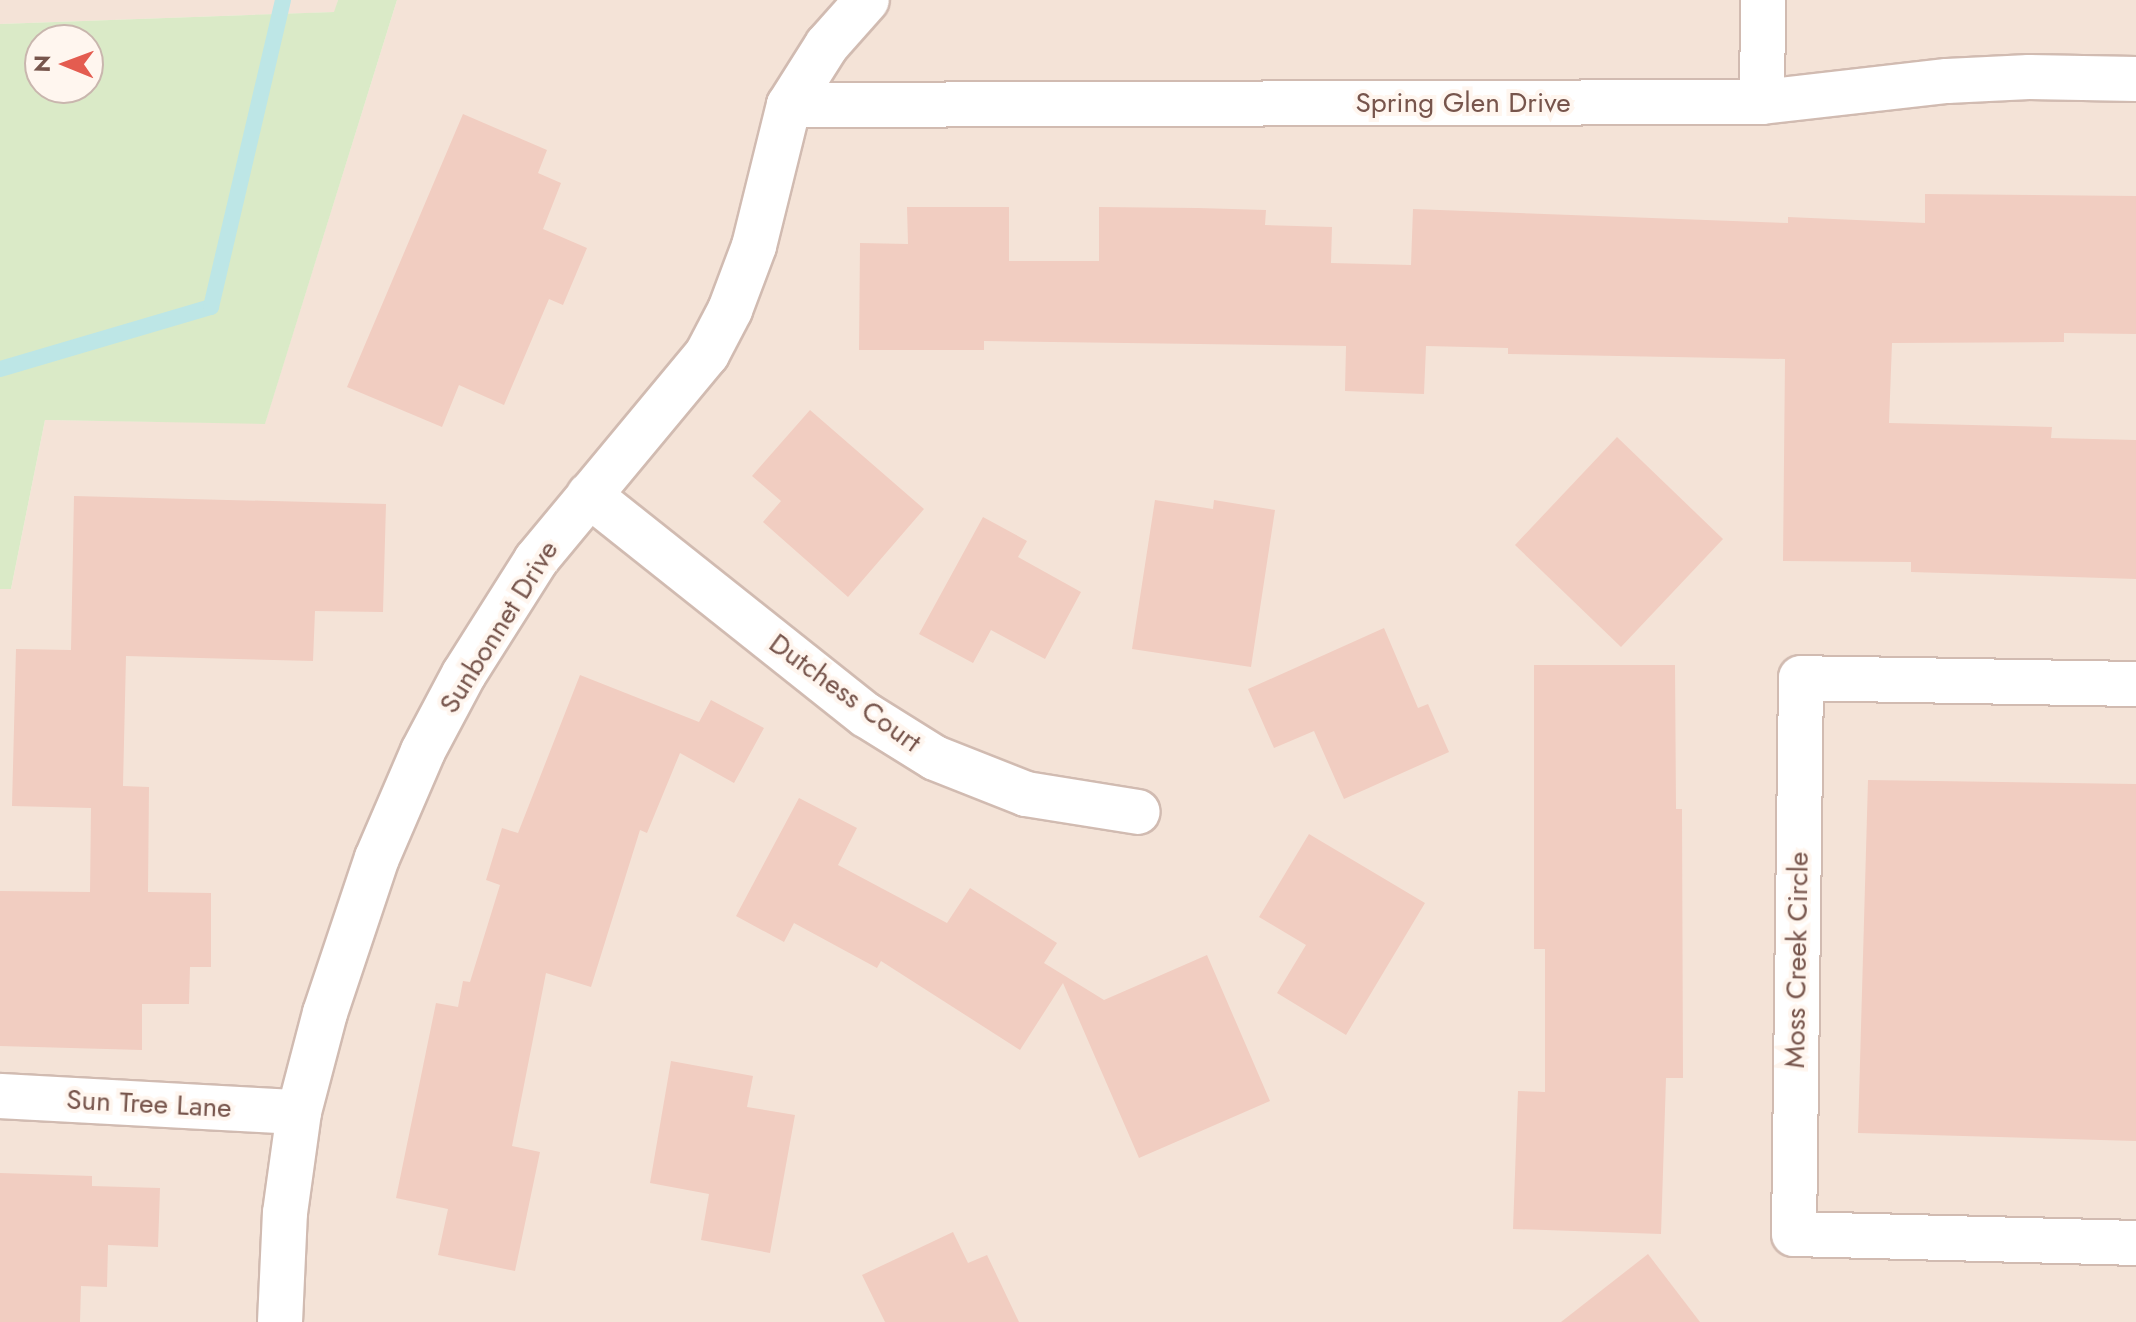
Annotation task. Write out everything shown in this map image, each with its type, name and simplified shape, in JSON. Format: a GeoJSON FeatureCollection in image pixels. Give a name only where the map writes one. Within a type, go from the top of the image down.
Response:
{"type":"FeatureCollection","features":[{"type":"Feature","properties":{"kind":"street","name":"Sunbonnet Drive"},"geometry":{"type":"LineString","coordinates":[[280,1322],[285,1213],[299,1112],[325,1013],[377,858],[423,751],[464,674],[536,560],[707,354],[730,310],[754,246],[789,105],[827,45],[867,0]]}},
{"type":"Feature","properties":{"kind":"street"},"geometry":{"type":"LineString","coordinates":[[1762,102],[1763,0]]}},
{"type":"Feature","properties":{"kind":"street","name":"Spring Glen Drive"},"geometry":{"type":"LineString","coordinates":[[789,105],[1762,102],[1947,81],[2029,77],[2136,79]]}},
{"type":"Feature","properties":{"kind":"street","name":"Dutchess Court"},"geometry":{"type":"LineString","coordinates":[[589,495],[866,715],[935,758],[1026,794],[1138,812]]}},
{"type":"Feature","properties":{"kind":"street","name":"Moss Creek Circle"},"geometry":{"type":"LineString","coordinates":[[2136,684],[1801,678],[1794,1234],[2136,1243]]}},
{"type":"Feature","properties":{"kind":"street","name":"Sun Tree Lane"},"geometry":{"type":"LineString","coordinates":[[0,1096],[299,1112]]}},
{"type":"Feature","properties":{"kind":"shaded area"},"geometry":{"type":"Polygon","coordinates":[[[0,0],[338,0],[335,12],[0,24],[0,0]]]}},
{"type":"Feature","properties":{"kind":"shaded area"},"geometry":{"type":"Polygon","coordinates":[[[397,0],[2136,0],[2136,1322],[0,1322],[0,589],[11,589],[45,420],[265,423],[397,0]]]}},
{"type":"Feature","properties":{"kind":"green space"},"geometry":{"type":"Polygon","coordinates":[[[338,0],[397,0],[265,424],[45,420],[11,589],[0,589],[0,24],[334,12],[338,0]]]}},
{"type":"Feature","properties":{"kind":"building"},"geometry":{"type":"Polygon","coordinates":[[[463,114],[547,150],[538,173],[561,183],[543,229],[587,248],[563,305],[549,299],[504,405],[459,385],[442,427],[347,387],[463,114]]]}},
{"type":"Feature","properties":{"kind":"building"},"geometry":{"type":"Polygon","coordinates":[[[1925,194],[2136,196],[2136,334],[2064,333],[2064,342],[1892,343],[1889,423],[2052,427],[2051,438],[2136,440],[2136,579],[1911,572],[1911,562],[1783,561],[1785,359],[1508,354],[1508,348],[1426,346],[1424,394],[1345,391],[1346,346],[984,341],[984,350],[859,350],[860,243],[908,244],[907,207],[1009,207],[1009,261],[1099,261],[1099,207],[1266,210],[1265,225],[1332,227],[1331,263],[1411,265],[1413,209],[1788,223],[1788,217],[1925,223],[1925,194]]]}},
{"type":"Feature","properties":{"kind":"building"},"geometry":{"type":"Polygon","coordinates":[[[810,410],[924,509],[848,597],[763,522],[781,501],[752,476],[810,410]]]}},
{"type":"Feature","properties":{"kind":"building"},"geometry":{"type":"Polygon","coordinates":[[[1617,437],[1723,539],[1621,647],[1515,545],[1617,437]]]}},
{"type":"Feature","properties":{"kind":"building"},"geometry":{"type":"Polygon","coordinates":[[[74,496],[386,504],[383,612],[315,611],[313,661],[126,656],[123,786],[149,787],[148,892],[211,893],[211,967],[190,967],[189,1004],[142,1004],[142,1050],[0,1046],[0,891],[90,892],[91,808],[12,806],[16,649],[71,650],[74,496]]]}},
{"type":"Feature","properties":{"kind":"building"},"geometry":{"type":"Polygon","coordinates":[[[1155,500],[1213,509],[1214,500],[1275,510],[1251,667],[1132,649],[1155,500]]]}},
{"type":"Feature","properties":{"kind":"building"},"geometry":{"type":"Polygon","coordinates":[[[983,517],[1027,541],[1018,557],[1081,592],[1045,659],[991,630],[973,663],[919,634],[983,517]]]}},
{"type":"Feature","properties":{"kind":"building"},"geometry":{"type":"Polygon","coordinates":[[[1384,628],[1418,708],[1428,704],[1449,752],[1344,799],[1314,731],[1274,748],[1248,689],[1384,628]]]}},
{"type":"Feature","properties":{"kind":"building"},"geometry":{"type":"Polygon","coordinates":[[[1534,665],[1675,665],[1676,809],[1682,809],[1683,1078],[1666,1078],[1661,1234],[1513,1229],[1518,1091],[1545,1092],[1545,949],[1534,949],[1534,665]]]}},
{"type":"Feature","properties":{"kind":"building"},"geometry":{"type":"Polygon","coordinates":[[[580,675],[699,722],[711,700],[764,728],[734,783],[680,753],[647,833],[640,830],[591,987],[546,973],[512,1146],[540,1152],[515,1271],[438,1255],[448,1209],[396,1198],[436,1003],[458,1007],[463,981],[470,982],[500,885],[486,880],[502,828],[518,833],[580,675]]]}},
{"type":"Feature","properties":{"kind":"building"},"geometry":{"type":"Polygon","coordinates":[[[1868,780],[2136,784],[2136,1141],[1858,1133],[1868,780]]]}},
{"type":"Feature","properties":{"kind":"building"},"geometry":{"type":"Polygon","coordinates":[[[799,798],[857,828],[838,865],[947,923],[970,888],[1057,943],[1044,963],[1104,1000],[1207,955],[1270,1101],[1139,1158],[1063,983],[1020,1050],[881,961],[877,968],[794,923],[784,942],[736,916],[799,798]]]}},
{"type":"Feature","properties":{"kind":"building"},"geometry":{"type":"Polygon","coordinates":[[[1309,834],[1425,903],[1346,1035],[1277,993],[1306,945],[1259,917],[1309,834]]]}},
{"type":"Feature","properties":{"kind":"building"},"geometry":{"type":"Polygon","coordinates":[[[671,1061],[753,1076],[747,1107],[795,1115],[770,1253],[701,1240],[709,1194],[650,1183],[671,1061]]]}},
{"type":"Feature","properties":{"kind":"building"},"geometry":{"type":"Polygon","coordinates":[[[0,1173],[92,1176],[92,1186],[160,1188],[158,1247],[108,1245],[107,1287],[81,1286],[80,1322],[0,1322],[0,1173]]]}},
{"type":"Feature","properties":{"kind":"building"},"geometry":{"type":"Polygon","coordinates":[[[953,1232],[968,1263],[987,1255],[1019,1322],[885,1322],[862,1275],[953,1232]]]}},
{"type":"Feature","properties":{"kind":"building"},"geometry":{"type":"Polygon","coordinates":[[[1648,1254],[1700,1322],[1561,1322],[1648,1254]]]}},
{"type":"Feature","properties":{"kind":"waterway"},"geometry":{"type":"LineString","coordinates":[[0,369],[211,307],[283,0]]}}]}
